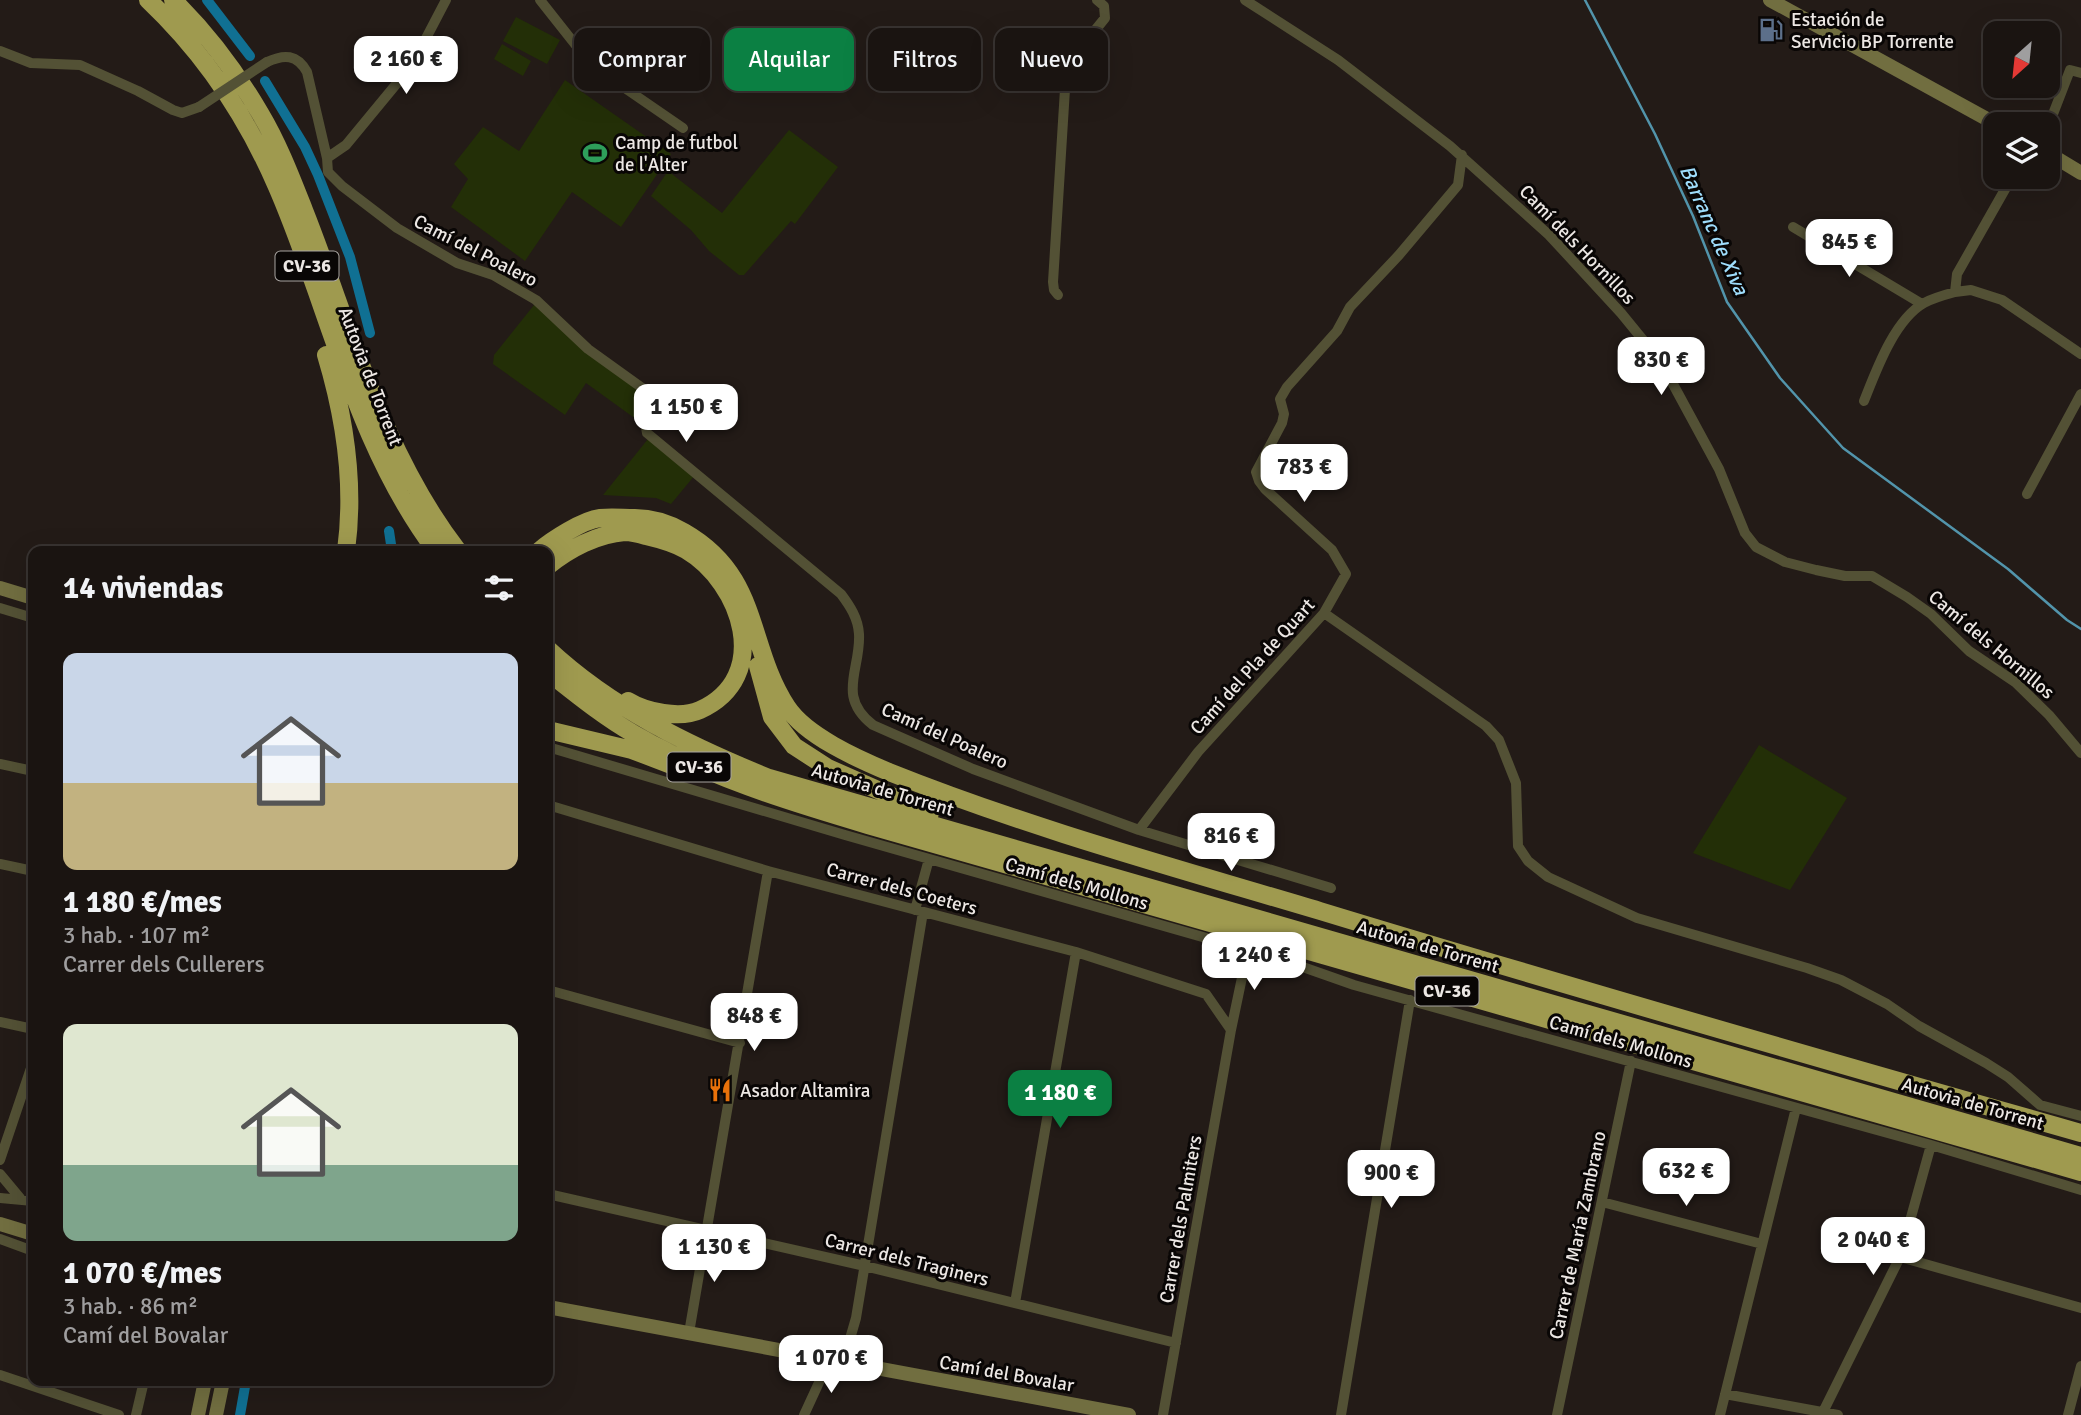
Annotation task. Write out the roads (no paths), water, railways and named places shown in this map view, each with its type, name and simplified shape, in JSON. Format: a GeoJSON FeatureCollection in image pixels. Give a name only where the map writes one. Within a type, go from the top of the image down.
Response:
{"type":"FeatureCollection","features":[{"type":"Feature","properties":{"kind":"highway","name":"Autovia de Torrent"},"geometry":{"type":"LineString","coordinates":[[148,0],[180,30],[214,73],[248,126],[277,187],[372,443],[405,506],[433,546]]}},
{"type":"Feature","properties":{"kind":"highway","name":"Autovia de Torrent"},"geometry":{"type":"LineString","coordinates":[[173,0],[227,61],[261,114],[289,172],[386,431],[420,495],[455,546]]}},
{"type":"Feature","properties":{"kind":"highway"},"geometry":{"type":"LineString","coordinates":[[289,172],[331,261],[364,358],[392,427],[425,490],[464,546]]}},
{"type":"Feature","properties":{"kind":"highway"},"geometry":{"type":"LineString","coordinates":[[277,187],[339,399],[349,471],[346,546]]}},
{"type":"Feature","properties":{"kind":"highway"},"geometry":{"type":"LineString","coordinates":[[546,546],[596,518],[645,518],[669,523],[694,537],[726,566],[741,592],[756,629],[769,674],[790,711],[815,734],[882,769],[957,799],[1581,990],[2081,1133]]}},
{"type":"Feature","properties":{"kind":"highway"},"geometry":{"type":"LineString","coordinates":[[553,562],[561,555],[599,537],[628,532],[656,538],[686,550],[705,566],[733,602],[743,631],[743,659],[733,682],[715,703],[694,712],[664,713],[633,704],[608,688],[553,643]]}},
{"type":"Feature","properties":{"kind":"highway"},"geometry":{"type":"LineString","coordinates":[[741,592],[751,626],[761,683],[772,717],[794,746],[828,768],[913,807],[1088,864],[1122,880]]}},
{"type":"Feature","properties":{"kind":"highway","name":"Autovia de Torrent"},"geometry":{"type":"LineString","coordinates":[[553,653],[603,693],[645,720],[702,751],[769,778],[2081,1156]]}},
{"type":"Feature","properties":{"kind":"highway","name":"Autovia de Torrent"},"geometry":{"type":"LineString","coordinates":[[553,676],[591,706],[634,734],[694,765],[762,793],[2081,1174]]}},
{"type":"Feature","properties":{"kind":"highway"},"geometry":{"type":"LineString","coordinates":[[553,731],[632,750],[762,799],[839,822],[868,825]]}},
{"type":"Feature","properties":{"kind":"street"},"geometry":{"type":"LineString","coordinates":[[327,158],[346,145],[412,65],[446,0]]}},
{"type":"Feature","properties":{"kind":"street"},"geometry":{"type":"LineString","coordinates":[[540,0],[578,48],[603,73],[683,128]]}},
{"type":"Feature","properties":{"kind":"street"},"geometry":{"type":"LineString","coordinates":[[1058,295],[1053,282],[1066,73],[1080,49],[1105,18],[1104,6],[1097,0]]}},
{"type":"Feature","properties":{"kind":"street","name":"Camí dels Hornillos"},"geometry":{"type":"LineString","coordinates":[[1245,0],[1338,60],[1462,155],[1549,235],[1621,313],[1661,362],[1719,469],[1745,533],[1756,547],[1785,562],[1816,570],[1845,576],[1872,576],[1907,597],[1931,614],[1969,652],[2015,682],[2049,715],[2081,753]]}},
{"type":"Feature","properties":{"kind":"street"},"geometry":{"type":"LineString","coordinates":[[1770,0],[1983,117]]}},
{"type":"Feature","properties":{"kind":"street","name":"Camí del Poalero"},"geometry":{"type":"LineString","coordinates":[[0,51],[31,63],[80,65],[182,113],[199,107],[267,62],[281,56],[288,56],[303,64],[327,158],[328,172],[342,186],[387,221],[457,263],[493,275],[536,300],[588,349],[652,396],[655,400],[645,422],[647,433],[693,469],[706,484],[834,586],[847,601],[859,632],[851,689],[856,705],[868,720],[912,744],[973,769],[1139,830]]}},
{"type":"Feature","properties":{"kind":"street"},"geometry":{"type":"LineString","coordinates":[[2054,112],[2070,70],[2081,73]]}},
{"type":"Feature","properties":{"kind":"street","name":"Camí del Pla de Quart"},"geometry":{"type":"LineString","coordinates":[[1139,830],[1198,752],[1324,613],[1346,574],[1332,550],[1265,489],[1256,472],[1282,423],[1284,414],[1280,400],[1287,387],[1329,341],[1350,307],[1399,255],[1458,185],[1462,155]]}},
{"type":"Feature","properties":{"kind":"street"},"geometry":{"type":"LineString","coordinates":[[2060,160],[2081,173]]}},
{"type":"Feature","properties":{"kind":"street"},"geometry":{"type":"LineString","coordinates":[[1955,292],[1957,274],[2005,189]]}},
{"type":"Feature","properties":{"kind":"street"},"geometry":{"type":"LineString","coordinates":[[1793,227],[1922,304]]}},
{"type":"Feature","properties":{"kind":"street"},"geometry":{"type":"LineString","coordinates":[[1864,401],[1879,364],[1899,328],[1922,304],[1955,292],[1971,290],[2002,300],[2081,354]]}},
{"type":"Feature","properties":{"kind":"street"},"geometry":{"type":"LineString","coordinates":[[2027,494],[2081,394]]}},
{"type":"Feature","properties":{"kind":"street"},"geometry":{"type":"LineString","coordinates":[[0,587],[28,596]]}},
{"type":"Feature","properties":{"kind":"street"},"geometry":{"type":"LineString","coordinates":[[0,608],[28,616]]}},
{"type":"Feature","properties":{"kind":"street"},"geometry":{"type":"LineString","coordinates":[[1324,613],[1486,726],[1499,740],[1516,783],[1518,846],[1528,861],[1548,877],[1637,918],[1841,980],[1986,1063],[2008,1077],[2040,1105],[2081,1116]]}},
{"type":"Feature","properties":{"kind":"street","name":"Camí dels Mollons"},"geometry":{"type":"LineString","coordinates":[[553,748],[1248,949],[1354,985],[1931,1145],[2081,1190]]}},
{"type":"Feature","properties":{"kind":"street"},"geometry":{"type":"LineString","coordinates":[[0,764],[28,770]]}},
{"type":"Feature","properties":{"kind":"street","name":"Carrer dels Coeters"},"geometry":{"type":"LineString","coordinates":[[553,806],[768,871],[1076,952],[1206,994],[1231,1030]]}},
{"type":"Feature","properties":{"kind":"street"},"geometry":{"type":"LineString","coordinates":[[1139,830],[1331,888]]}},
{"type":"Feature","properties":{"kind":"street"},"geometry":{"type":"LineString","coordinates":[[804,1415],[837,1362],[834,1350],[852,1338],[929,859]]}},
{"type":"Feature","properties":{"kind":"street"},"geometry":{"type":"LineString","coordinates":[[0,864],[28,870]]}},
{"type":"Feature","properties":{"kind":"street"},"geometry":{"type":"LineString","coordinates":[[690,1333],[768,871]]}},
{"type":"Feature","properties":{"kind":"street","name":"Carrer dels Palmiters"},"geometry":{"type":"LineString","coordinates":[[1163,1415],[1231,1030],[1248,949]]}},
{"type":"Feature","properties":{"kind":"street"},"geometry":{"type":"LineString","coordinates":[[1015,1303],[1076,952]]}},
{"type":"Feature","properties":{"kind":"street"},"geometry":{"type":"LineString","coordinates":[[553,991],[740,1043]]}},
{"type":"Feature","properties":{"kind":"street"},"geometry":{"type":"LineString","coordinates":[[1341,1415],[1410,1000]]}},
{"type":"Feature","properties":{"kind":"street"},"geometry":{"type":"LineString","coordinates":[[0,1022],[28,1028]]}},
{"type":"Feature","properties":{"kind":"street","name":"Carrer de María Zambrano"},"geometry":{"type":"LineString","coordinates":[[1557,1415],[1631,1061]]}},
{"type":"Feature","properties":{"kind":"street"},"geometry":{"type":"LineString","coordinates":[[0,1160],[28,1077]]}},
{"type":"Feature","properties":{"kind":"street"},"geometry":{"type":"LineString","coordinates":[[1720,1415],[1796,1108]]}},
{"type":"Feature","properties":{"kind":"street"},"geometry":{"type":"LineString","coordinates":[[1823,1412],[1900,1257],[1931,1145]]}},
{"type":"Feature","properties":{"kind":"street"},"geometry":{"type":"LineString","coordinates":[[0,1174],[20,1198]]}},
{"type":"Feature","properties":{"kind":"street","name":"Carrer dels Traginers"},"geometry":{"type":"LineString","coordinates":[[553,1195],[865,1266],[1176,1343]]}},
{"type":"Feature","properties":{"kind":"street"},"geometry":{"type":"LineString","coordinates":[[0,1198],[28,1200]]}},
{"type":"Feature","properties":{"kind":"street"},"geometry":{"type":"LineString","coordinates":[[1602,1202],[1762,1244]]}},
{"type":"Feature","properties":{"kind":"street"},"geometry":{"type":"LineString","coordinates":[[3,1230],[28,1233]]}},
{"type":"Feature","properties":{"kind":"street"},"geometry":{"type":"LineString","coordinates":[[3,1230],[28,1248]]}},
{"type":"Feature","properties":{"kind":"street"},"geometry":{"type":"LineString","coordinates":[[1900,1257],[2081,1308]]}},
{"type":"Feature","properties":{"kind":"street","name":"Camí del Bovalar"},"geometry":{"type":"LineString","coordinates":[[553,1308],[1129,1415]]}},
{"type":"Feature","properties":{"kind":"street"},"geometry":{"type":"LineString","coordinates":[[852,1338],[879,1370]]}},
{"type":"Feature","properties":{"kind":"street"},"geometry":{"type":"LineString","coordinates":[[2068,1415],[2081,1366]]}},
{"type":"Feature","properties":{"kind":"street"},"geometry":{"type":"LineString","coordinates":[[0,1375],[28,1384]]}},
{"type":"Feature","properties":{"kind":"street"},"geometry":{"type":"LineString","coordinates":[[33,1386],[119,1415]]}},
{"type":"Feature","properties":{"kind":"street"},"geometry":{"type":"LineString","coordinates":[[136,1415],[143,1386]]}},
{"type":"Feature","properties":{"kind":"street"},"geometry":{"type":"LineString","coordinates":[[198,1415],[204,1386]]}},
{"type":"Feature","properties":{"kind":"street"},"geometry":{"type":"LineString","coordinates":[[216,1415],[222,1386]]}},
{"type":"Feature","properties":{"kind":"street"},"geometry":{"type":"LineString","coordinates":[[1725,1394],[1838,1415]]}},
{"type":"Feature","properties":{"kind":"waterway"},"geometry":{"type":"LineString","coordinates":[[207,0],[250,56]]}},
{"type":"Feature","properties":{"kind":"waterway","name":"Barranc de Xiva"},"geometry":{"type":"LineString","coordinates":[[1585,0],[1655,134],[1693,216],[1727,302],[1780,378],[1843,448],[2008,569],[2081,629]]}},
{"type":"Feature","properties":{"kind":"waterway"},"geometry":{"type":"LineString","coordinates":[[265,81],[305,147],[318,175],[350,257],[370,333]]}},
{"type":"Feature","properties":{"kind":"waterway"},"geometry":{"type":"LineString","coordinates":[[389,531],[391,546]]}},
{"type":"Feature","properties":{"kind":"waterway"},"geometry":{"type":"LineString","coordinates":[[240,1415],[245,1386]]}},
{"type":"Feature","properties":{"kind":"place","name":"Estación de Servicio BP Torrente"},"geometry":{"type":"Point","coordinates":[1771,30]}},
{"type":"Feature","properties":{"kind":"place","name":"Camp de futbol de l'Alter"},"geometry":{"type":"Point","coordinates":[595,153]}},
{"type":"Feature","properties":{"kind":"place","name":"Asador Altamira"},"geometry":{"type":"Point","coordinates":[720,1090]}}]}
